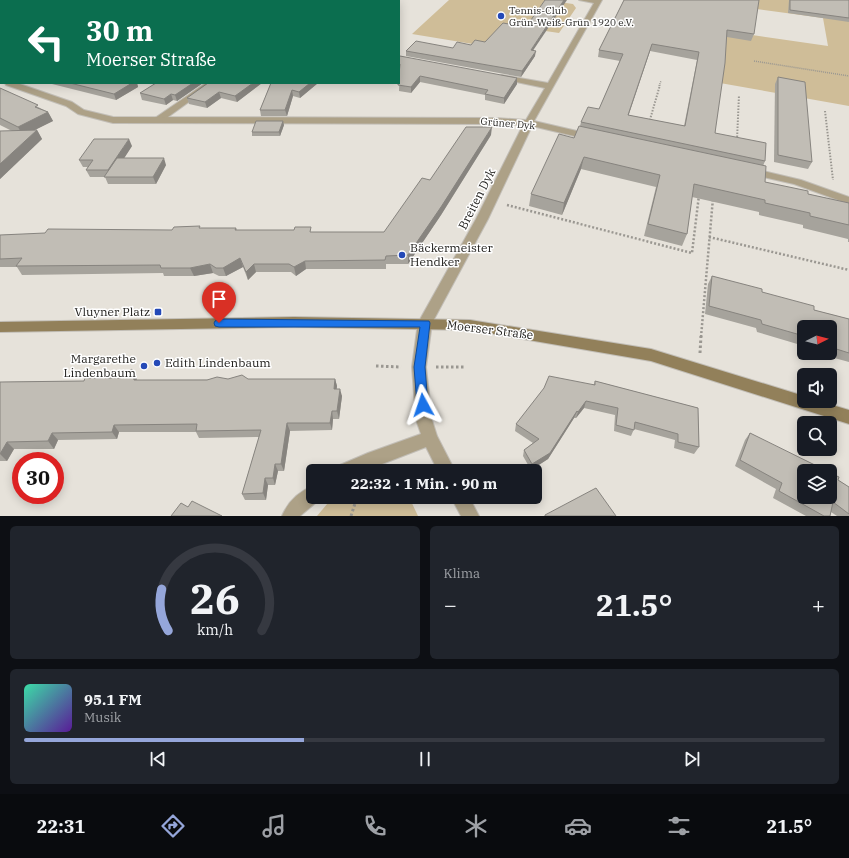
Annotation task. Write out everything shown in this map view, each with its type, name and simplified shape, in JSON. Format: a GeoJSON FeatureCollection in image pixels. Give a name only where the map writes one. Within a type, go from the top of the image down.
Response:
{"type":"FeatureCollection","features":[{"type":"Feature","properties":{"kind":"main road","name":"Moerser Straße"},"geometry":{"type":"LineString","coordinates":[[0,327],[294,322],[425,323],[470,325],[651,355],[849,417]]}},
{"type":"Feature","properties":{"kind":"street"},"geometry":{"type":"LineString","coordinates":[[582,0],[598,1]]}},
{"type":"Feature","properties":{"kind":"street","name":"Breiten Dyk"},"geometry":{"type":"LineString","coordinates":[[425,323],[491,201],[529,123],[598,1]]}},
{"type":"Feature","properties":{"kind":"street"},"geometry":{"type":"LineString","coordinates":[[497,76],[550,86]]}},
{"type":"Feature","properties":{"kind":"street","name":"Grüner Dyk"},"geometry":{"type":"LineString","coordinates":[[12,84],[69,104],[81,112],[113,120],[495,121],[529,123],[604,140]]}},
{"type":"Feature","properties":{"kind":"street"},"geometry":{"type":"LineString","coordinates":[[158,120],[210,84]]}},
{"type":"Feature","properties":{"kind":"street"},"geometry":{"type":"LineString","coordinates":[[736,168],[797,182],[849,201]]}},
{"type":"Feature","properties":{"kind":"street"},"geometry":{"type":"LineString","coordinates":[[425,323],[419,367],[424,420],[430,438],[443,464]]}},
{"type":"Feature","properties":{"kind":"street"},"geometry":{"type":"LineString","coordinates":[[361,464],[430,438]]}},
{"type":"Feature","properties":{"kind":"street"},"geometry":{"type":"LineString","coordinates":[[291,516],[295,508],[306,499]]}},
{"type":"Feature","properties":{"kind":"street"},"geometry":{"type":"LineString","coordinates":[[464,504],[470,516]]}},
{"type":"Feature","properties":{"kind":"path"},"geometry":{"type":"LineString","coordinates":[[754,60],[849,76]]}},
{"type":"Feature","properties":{"kind":"path"},"geometry":{"type":"LineString","coordinates":[[648,125],[661,81]]}},
{"type":"Feature","properties":{"kind":"path"},"geometry":{"type":"LineString","coordinates":[[736,168],[739,95]]}},
{"type":"Feature","properties":{"kind":"path"},"geometry":{"type":"LineString","coordinates":[[825,111],[835,196]]}},
{"type":"Feature","properties":{"kind":"path"},"geometry":{"type":"LineString","coordinates":[[491,201],[692,253],[700,192]]}},
{"type":"Feature","properties":{"kind":"path"},"geometry":{"type":"LineString","coordinates":[[698,370],[713,193]]}},
{"type":"Feature","properties":{"kind":"path"},"geometry":{"type":"LineString","coordinates":[[709,237],[849,270]]}},
{"type":"Feature","properties":{"kind":"path"},"geometry":{"type":"LineString","coordinates":[[376,366],[465,367]]}},
{"type":"Feature","properties":{"kind":"path"},"geometry":{"type":"LineString","coordinates":[[351,516],[355,504]]}},
{"type":"Feature","properties":{"kind":"shaded area","name":"Tennis-Club Grün-Weiß-Grün 1920 e.V."},"geometry":{"type":"Polygon","coordinates":[[[449,0],[545,0],[573,4],[576,8],[559,33],[505,25],[485,46],[412,34],[449,0]]]}},
{"type":"Feature","properties":{"kind":"shaded area"},"geometry":{"type":"Polygon","coordinates":[[[728,0],[849,0],[849,106],[720,83],[725,31],[828,46],[823,18],[727,5],[728,0]]]}},
{"type":"Feature","properties":{"kind":"shaded area"},"geometry":{"type":"Polygon","coordinates":[[[327,504],[412,504],[418,516],[317,516],[327,504]]]}},
{"type":"Feature","properties":{"kind":"building"},"geometry":{"type":"Polygon","coordinates":[[[545,0],[564,0],[531,50],[536,51],[522,71],[406,51],[416,41],[453,48],[457,42],[471,45],[475,40],[485,42],[503,23],[526,27],[545,0]]]}},
{"type":"Feature","properties":{"kind":"building"},"geometry":{"type":"Polygon","coordinates":[[[624,0],[759,0],[754,34],[727,30],[725,63],[715,133],[766,143],[765,161],[581,122],[588,107],[599,109],[623,54],[599,50],[624,0]],[[652,44],[628,115],[685,126],[699,52],[652,44]]]}},
{"type":"Feature","properties":{"kind":"building"},"geometry":{"type":"Polygon","coordinates":[[[790,0],[849,0],[849,18],[790,10],[790,0]]]}},
{"type":"Feature","properties":{"kind":"building"},"geometry":{"type":"Polygon","coordinates":[[[400,56],[517,78],[504,98],[485,94],[488,90],[420,76],[411,87],[398,85],[400,84],[400,56]]]}},
{"type":"Feature","properties":{"kind":"building"},"geometry":{"type":"Polygon","coordinates":[[[778,77],[805,82],[812,162],[778,155],[778,77]]]}},
{"type":"Feature","properties":{"kind":"building"},"geometry":{"type":"Polygon","coordinates":[[[74,84],[130,84],[114,94],[74,84]]]}},
{"type":"Feature","properties":{"kind":"building"},"geometry":{"type":"Polygon","coordinates":[[[154,84],[192,84],[175,95],[171,94],[164,99],[140,93],[154,84]]]}},
{"type":"Feature","properties":{"kind":"building"},"geometry":{"type":"Polygon","coordinates":[[[207,84],[252,84],[235,96],[219,92],[205,102],[187,98],[207,84]]]}},
{"type":"Feature","properties":{"kind":"building"},"geometry":{"type":"Polygon","coordinates":[[[271,84],[309,84],[299,92],[292,90],[285,110],[260,110],[271,84]]]}},
{"type":"Feature","properties":{"kind":"building"},"geometry":{"type":"Polygon","coordinates":[[[0,88],[38,105],[35,107],[48,112],[18,127],[0,118],[0,88]]]}},
{"type":"Feature","properties":{"kind":"building"},"geometry":{"type":"Polygon","coordinates":[[[256,121],[283,121],[279,132],[252,132],[256,121]]]}},
{"type":"Feature","properties":{"kind":"building"},"geometry":{"type":"Polygon","coordinates":[[[579,126],[766,166],[765,182],[808,191],[808,194],[849,203],[849,225],[810,216],[810,213],[765,203],[765,200],[694,184],[687,234],[648,224],[660,175],[584,157],[564,203],[531,194],[559,134],[574,138],[579,126]]]}},
{"type":"Feature","properties":{"kind":"building"},"geometry":{"type":"Polygon","coordinates":[[[466,127],[492,127],[441,207],[408,255],[386,256],[385,260],[305,261],[294,267],[289,264],[254,264],[246,272],[240,258],[223,268],[216,268],[210,264],[190,268],[161,268],[160,265],[16,266],[22,258],[0,259],[0,235],[45,233],[48,229],[172,230],[174,227],[200,226],[199,228],[236,228],[235,230],[294,230],[295,227],[311,227],[310,232],[384,232],[422,178],[430,180],[466,127]]]}},
{"type":"Feature","properties":{"kind":"building"},"geometry":{"type":"Polygon","coordinates":[[[37,130],[0,164],[0,131],[37,130]]]}},
{"type":"Feature","properties":{"kind":"building"},"geometry":{"type":"Polygon","coordinates":[[[94,139],[129,139],[108,170],[86,170],[93,160],[79,160],[94,139]]]}},
{"type":"Feature","properties":{"kind":"building"},"geometry":{"type":"Polygon","coordinates":[[[117,158],[164,158],[153,177],[104,177],[117,158]]]}},
{"type":"Feature","properties":{"kind":"building"},"geometry":{"type":"Polygon","coordinates":[[[712,276],[762,289],[762,292],[814,306],[814,310],[849,319],[849,353],[837,349],[837,320],[797,320],[797,334],[762,324],[761,320],[709,306],[712,276]]]}},
{"type":"Feature","properties":{"kind":"building"},"geometry":{"type":"Polygon","coordinates":[[[132,369],[134,380],[207,380],[217,377],[228,379],[242,375],[248,379],[335,379],[334,389],[340,389],[337,411],[332,411],[330,423],[287,423],[281,464],[275,464],[273,478],[265,478],[263,493],[242,494],[261,430],[196,431],[197,424],[114,425],[112,432],[52,433],[48,441],[7,442],[0,454],[0,382],[84,381],[85,378],[121,378],[132,369]]]}},
{"type":"Feature","properties":{"kind":"building"},"geometry":{"type":"Polygon","coordinates":[[[549,376],[595,385],[595,381],[698,408],[699,447],[678,442],[678,434],[635,422],[634,430],[616,425],[618,408],[586,401],[578,412],[577,411],[550,453],[532,464],[524,450],[539,439],[516,424],[544,388],[549,376]]]}},
{"type":"Feature","properties":{"kind":"building"},"geometry":{"type":"Polygon","coordinates":[[[750,433],[813,464],[797,464],[797,501],[779,491],[782,483],[740,460],[750,433]]]}},
{"type":"Feature","properties":{"kind":"building"},"geometry":{"type":"Polygon","coordinates":[[[837,476],[839,477],[838,480],[849,487],[849,514],[836,504],[837,504],[837,476]]]}},
{"type":"Feature","properties":{"kind":"building"},"geometry":{"type":"Polygon","coordinates":[[[596,488],[616,516],[545,516],[545,515],[596,488]]]}},
{"type":"Feature","properties":{"kind":"building"},"geometry":{"type":"Polygon","coordinates":[[[192,501],[222,516],[171,516],[181,503],[188,507],[192,501]]]}},
{"type":"Feature","properties":{"kind":"building"},"geometry":{"type":"Polygon","coordinates":[[[802,504],[833,504],[830,516],[824,516],[802,504]]]}},
{"type":"Feature","properties":{"kind":"place","name":"Tennis-Club Grün-Weiß-Grün 1920 e.V."},"geometry":{"type":"Point","coordinates":[501,16]}},
{"type":"Feature","properties":{"kind":"place","name":"Bäckermeister Hendker"},"geometry":{"type":"Point","coordinates":[402,255]}},
{"type":"Feature","properties":{"kind":"place","name":"Vluyner Platz"},"geometry":{"type":"Point","coordinates":[158,312]}},
{"type":"Feature","properties":{"kind":"place","name":"Edith Lindenbaum"},"geometry":{"type":"Point","coordinates":[157,363]}},
{"type":"Feature","properties":{"kind":"place","name":"Margarethe Lindenbaum"},"geometry":{"type":"Point","coordinates":[144,366]}},
{"type":"Feature","properties":{"kind":"route"},"geometry":{"type":"LineString","coordinates":[[219,323],[425,323],[419,367],[423,405]]}}]}
